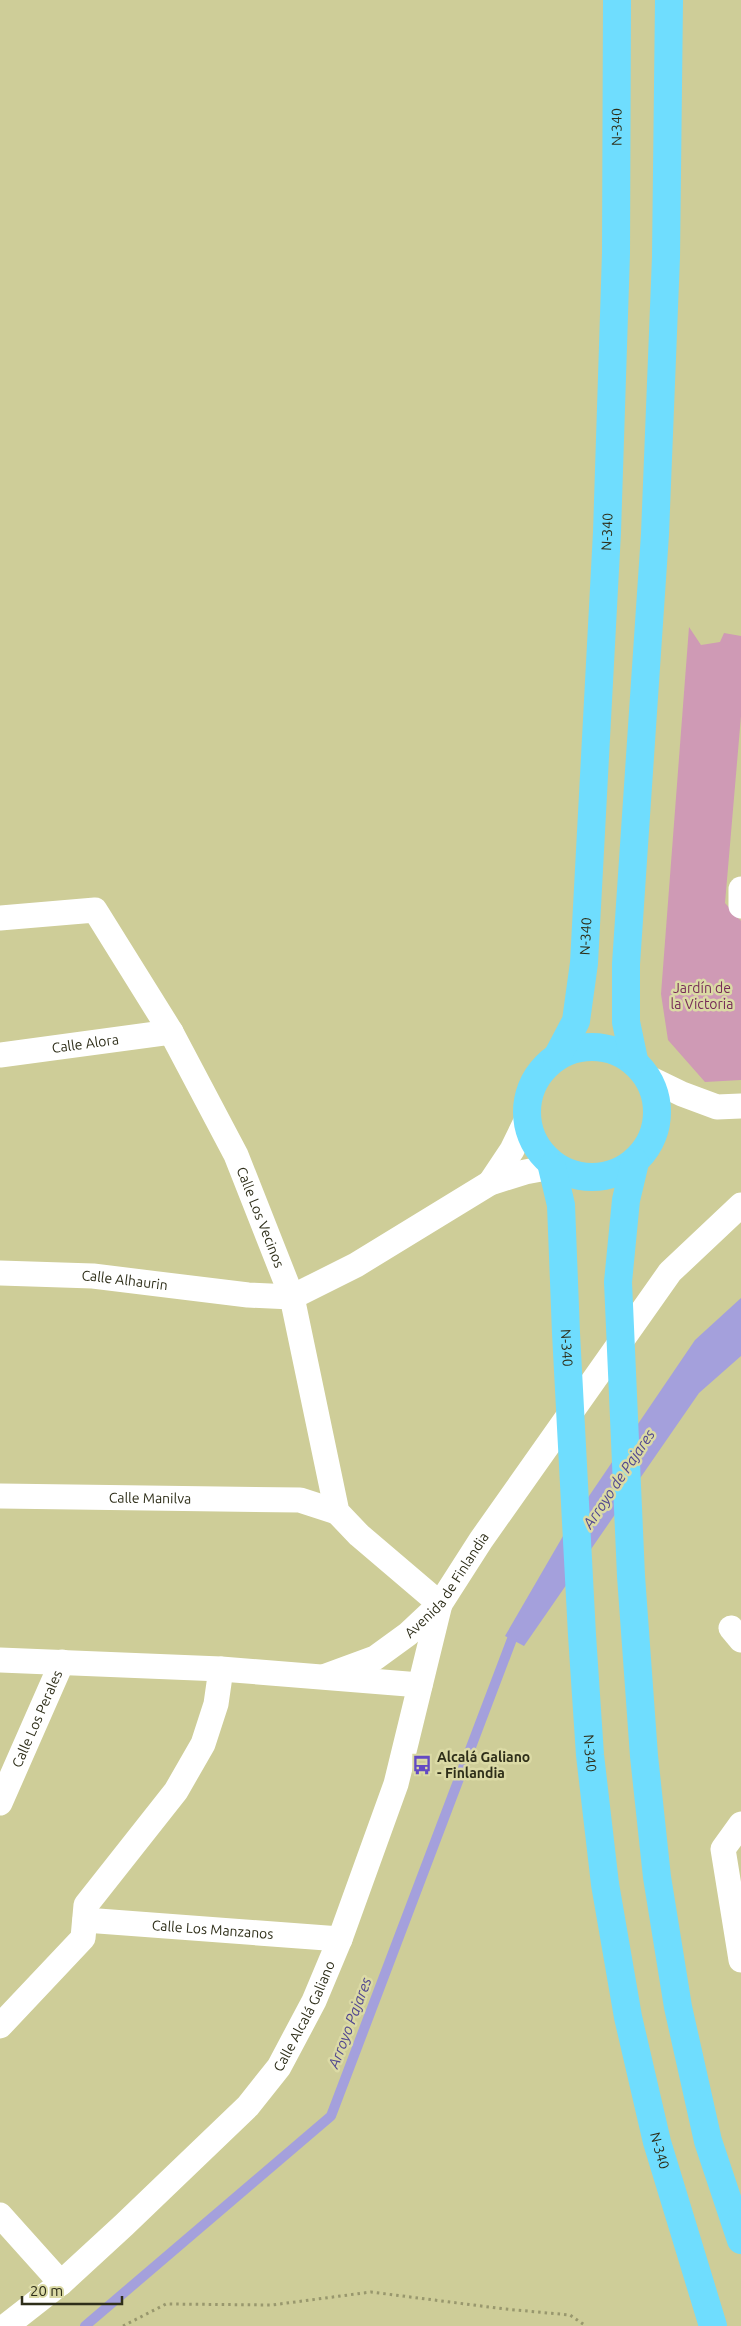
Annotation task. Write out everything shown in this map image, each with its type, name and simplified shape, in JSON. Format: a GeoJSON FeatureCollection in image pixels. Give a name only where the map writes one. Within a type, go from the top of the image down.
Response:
{"type":"FeatureCollection","features":[{"type":"Feature","properties":{"kind":"main road","name":"N-340"},"geometry":{"type":"LineString","coordinates":[[557,1057],[576,1021],[586,944],[608,532],[616,253],[617,0]]}},
{"type":"Feature","properties":{"kind":"main road"},"geometry":{"type":"LineString","coordinates":[[669,0],[666,257],[655,534],[626,964],[626,1022],[658,1111],[652,1140],[635,1162],[626,1200],[618,1282],[631,1576],[644,1756],[657,1877],[678,2007],[708,2141],[741,2240]]}},
{"type":"Feature","properties":{"kind":"main road","name":"N-340"},"geometry":{"type":"LineString","coordinates":[[642,1070],[609,1049],[586,1046],[557,1057],[546,1066],[530,1090],[527,1119],[533,1140],[543,1158],[552,1167],[561,1204],[582,1636],[590,1755],[603,1866],[628,2016],[657,2142],[713,2326]]}},
{"type":"Feature","properties":{"kind":"main road"},"geometry":{"type":"LineString","coordinates":[[552,1167],[568,1174],[588,1177],[608,1176],[635,1162]]}},
{"type":"Feature","properties":{"kind":"street"},"geometry":{"type":"LineString","coordinates":[[741,889],[741,906]]}},
{"type":"Feature","properties":{"kind":"street","name":"Calle Los Vecinos"},"geometry":{"type":"LineString","coordinates":[[0,918],[95,910],[171,1032],[236,1155],[292,1297],[337,1512]]}},
{"type":"Feature","properties":{"kind":"street","name":"Calle Alora"},"geometry":{"type":"LineString","coordinates":[[0,1055],[171,1032]]}},
{"type":"Feature","properties":{"kind":"street"},"geometry":{"type":"LineString","coordinates":[[642,1070],[682,1094],[717,1107],[741,1106]]}},
{"type":"Feature","properties":{"kind":"street"},"geometry":{"type":"LineString","coordinates":[[490,1183],[512,1150],[527,1119]]}},
{"type":"Feature","properties":{"kind":"street"},"geometry":{"type":"LineString","coordinates":[[292,1297],[356,1265],[490,1183],[525,1172],[552,1167]]}},
{"type":"Feature","properties":{"kind":"street","name":"Avenida de Finlandia"},"geometry":{"type":"LineString","coordinates":[[0,1660],[221,1669],[326,1676],[375,1658],[408,1634],[440,1604],[481,1540],[670,1272],[741,1205]]}},
{"type":"Feature","properties":{"kind":"street","name":"Calle Alhaurin"},"geometry":{"type":"LineString","coordinates":[[0,1273],[94,1276],[248,1295],[292,1297]]}},
{"type":"Feature","properties":{"kind":"street","name":"Calle Manilva"},"geometry":{"type":"LineString","coordinates":[[0,1496],[300,1500],[337,1512]]}},
{"type":"Feature","properties":{"kind":"street"},"geometry":{"type":"LineString","coordinates":[[337,1512],[359,1535],[440,1604]]}},
{"type":"Feature","properties":{"kind":"street","name":"Calle Alcalá Galiano"},"geometry":{"type":"LineString","coordinates":[[6,2326],[61,2283],[248,2106],[279,2067],[314,2001],[340,1939],[396,1784],[440,1604]]}},
{"type":"Feature","properties":{"kind":"street","name":"Calle Los Perales"},"geometry":{"type":"LineString","coordinates":[[0,1803],[62,1662]]}},
{"type":"Feature","properties":{"kind":"street"},"geometry":{"type":"LineString","coordinates":[[0,2026],[83,1938],[86,1905],[176,1792],[203,1744],[216,1704],[221,1669]]}},
{"type":"Feature","properties":{"kind":"street"},"geometry":{"type":"LineString","coordinates":[[326,1676],[420,1685]]}},
{"type":"Feature","properties":{"kind":"street"},"geometry":{"type":"LineString","coordinates":[[741,1824],[723,1849],[741,1960]]}},
{"type":"Feature","properties":{"kind":"street","name":"Calle Los Manzanos"},"geometry":{"type":"LineString","coordinates":[[85,1920],[340,1939]]}},
{"type":"Feature","properties":{"kind":"street"},"geometry":{"type":"LineString","coordinates":[[0,2215],[61,2283]]}},
{"type":"Feature","properties":{"kind":"path"},"geometry":{"type":"LineString","coordinates":[[123,2326],[166,2304],[272,2305],[371,2292],[505,2310],[570,2314],[586,2326]]}},
{"type":"Feature","properties":{"kind":"green space","name":"Jardín de la Victoria"},"geometry":{"type":"Polygon","coordinates":[[[689,627],[701,645],[720,642],[724,633],[741,636],[741,716],[725,903],[741,921],[741,1080],[705,1082],[668,1040],[661,994],[689,627]]]}},
{"type":"Feature","properties":{"kind":"water","name":"Arroyo de Pajares"},"geometry":{"type":"Polygon","coordinates":[[[741,1298],[741,1356],[699,1393],[524,1646],[505,1636],[570,1524],[695,1340],[741,1298]]]}},
{"type":"Feature","properties":{"kind":"waterway","name":"Arroyo Pajares"},"geometry":{"type":"LineString","coordinates":[[85,2326],[331,2116],[512,1639]]}},
{"type":"Feature","properties":{"kind":"place","name":"Alcalá Galiano - Finlandia"},"geometry":{"type":"Point","coordinates":[422,1765]}}]}
